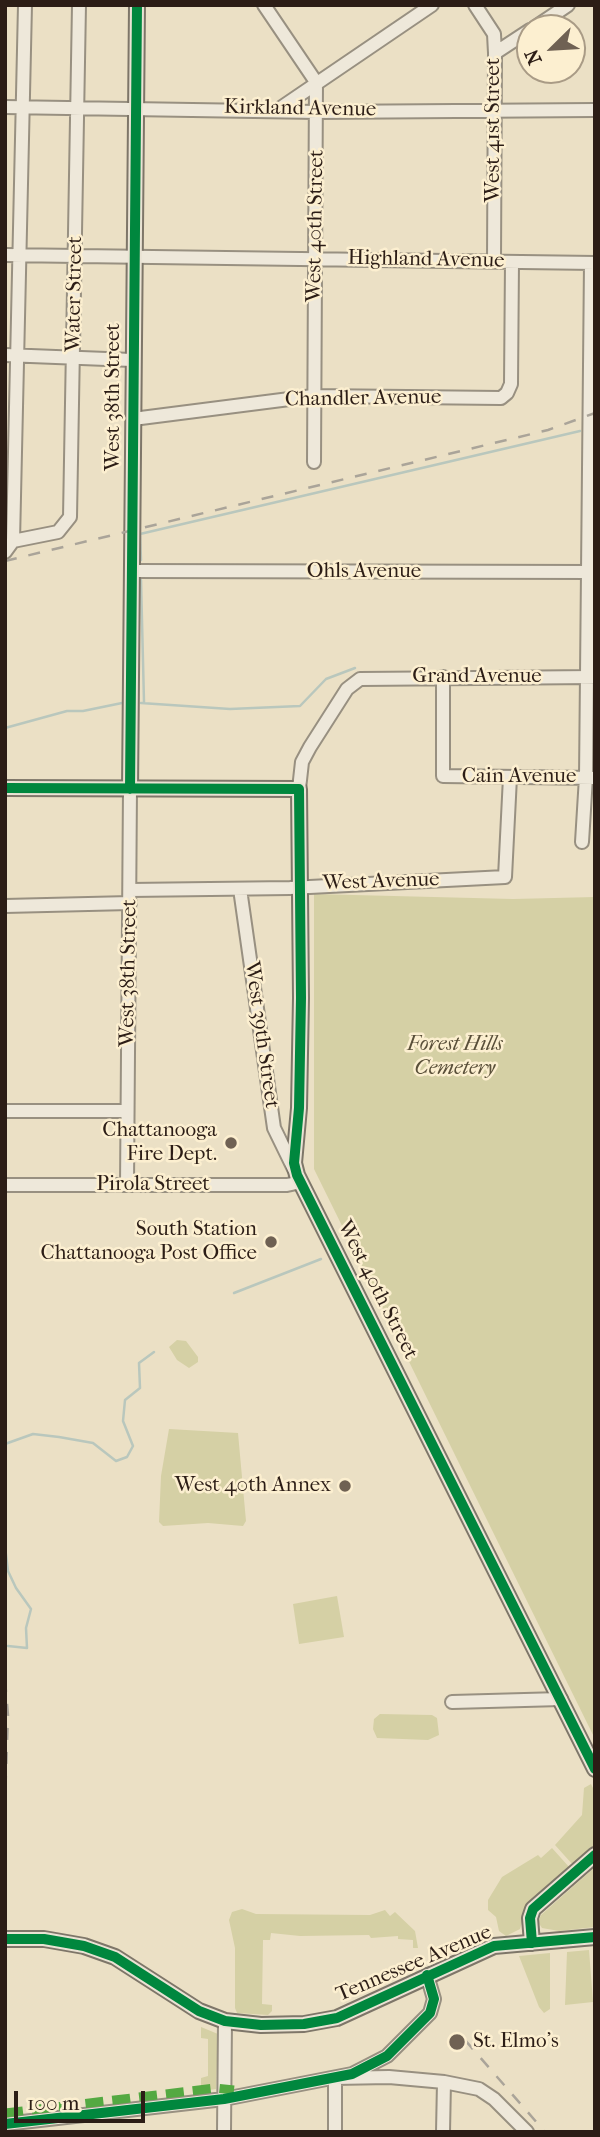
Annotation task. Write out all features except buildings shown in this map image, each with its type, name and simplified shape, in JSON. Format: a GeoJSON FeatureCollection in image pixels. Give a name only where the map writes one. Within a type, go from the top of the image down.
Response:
{"type":"FeatureCollection","features":[{"type":"Feature","properties":{"kind":"main road","name":"West 38th Street"},"geometry":{"type":"LineString","coordinates":[[130,789],[136,5]]}},
{"type":"Feature","properties":{"kind":"main road"},"geometry":{"type":"LineString","coordinates":[[5,788],[299,789]]}},
{"type":"Feature","properties":{"kind":"main road","name":"West 40th Street"},"geometry":{"type":"LineString","coordinates":[[299,789],[299,1108],[294,1163],[299,1179],[595,1769]]}},
{"type":"Feature","properties":{"kind":"main road"},"geometry":{"type":"LineString","coordinates":[[532,1943],[530,1918],[533,1909],[595,1855]]}},
{"type":"Feature","properties":{"kind":"main road","name":"Tennessee Avenue"},"geometry":{"type":"LineString","coordinates":[[5,1939],[44,1939],[84,1946],[115,1957],[179,2000],[225,2021],[261,2025],[304,2024],[335,2018],[491,1947],[595,1937]]}},
{"type":"Feature","properties":{"kind":"street","name":"Water Street"},"geometry":{"type":"LineString","coordinates":[[25,5],[21,255],[10,355],[8,548],[58,532],[70,517],[79,5]]}},
{"type":"Feature","properties":{"kind":"street"},"geometry":{"type":"LineString","coordinates":[[264,5],[316,82]]}},
{"type":"Feature","properties":{"kind":"street"},"geometry":{"type":"LineString","coordinates":[[279,109],[432,5]]}},
{"type":"Feature","properties":{"kind":"street","name":"West 41st Street"},"geometry":{"type":"LineString","coordinates":[[475,5],[494,34],[494,261]]}},
{"type":"Feature","properties":{"kind":"street"},"geometry":{"type":"LineString","coordinates":[[495,53],[516,39]]}},
{"type":"Feature","properties":{"kind":"street","name":"West 40th Street"},"geometry":{"type":"LineString","coordinates":[[314,462],[316,82]]}},
{"type":"Feature","properties":{"kind":"street","name":"Kirkland Avenue"},"geometry":{"type":"LineString","coordinates":[[5,107],[317,111],[595,110]]}},
{"type":"Feature","properties":{"kind":"street","name":"Highland Avenue"},"geometry":{"type":"LineString","coordinates":[[5,255],[134,254],[593,263]]}},
{"type":"Feature","properties":{"kind":"street","name":"Chandler Avenue"},"geometry":{"type":"LineString","coordinates":[[133,419],[313,396],[501,398],[508,393],[511,384],[512,262]]}},
{"type":"Feature","properties":{"kind":"street"},"geometry":{"type":"LineString","coordinates":[[582,842],[590,778],[593,263]]}},
{"type":"Feature","properties":{"kind":"street"},"geometry":{"type":"LineString","coordinates":[[10,355],[132,360]]}},
{"type":"Feature","properties":{"kind":"street","name":"Ohls Avenue"},"geometry":{"type":"LineString","coordinates":[[133,571],[591,572]]}},
{"type":"Feature","properties":{"kind":"street","name":"Cain Avenue"},"geometry":{"type":"LineString","coordinates":[[443,677],[443,776],[590,778]]}},
{"type":"Feature","properties":{"kind":"street","name":"Grand Avenue"},"geometry":{"type":"LineString","coordinates":[[359,679],[591,677]]}},
{"type":"Feature","properties":{"kind":"street","name":"West 40th Street"},"geometry":{"type":"LineString","coordinates":[[299,789],[302,762],[310,747],[346,689],[359,679]]}},
{"type":"Feature","properties":{"kind":"street","name":"West Avenue"},"geometry":{"type":"LineString","coordinates":[[5,906],[240,889],[505,877],[510,777]]}},
{"type":"Feature","properties":{"kind":"street","name":"West 38th Street"},"geometry":{"type":"LineString","coordinates":[[127,1185],[130,789]]}},
{"type":"Feature","properties":{"kind":"street","name":"West 39th Street"},"geometry":{"type":"LineString","coordinates":[[240,889],[274,1128],[299,1179]]}},
{"type":"Feature","properties":{"kind":"street"},"geometry":{"type":"LineString","coordinates":[[5,1111],[126,1111]]}},
{"type":"Feature","properties":{"kind":"street","name":"Pirola Street"},"geometry":{"type":"LineString","coordinates":[[5,1185],[286,1185],[299,1179]]}},
{"type":"Feature","properties":{"kind":"street"},"geometry":{"type":"LineString","coordinates":[[452,1702],[561,1699]]}},
{"type":"Feature","properties":{"kind":"street"},"geometry":{"type":"LineString","coordinates":[[335,2078],[387,2056],[430,2013],[434,1998],[427,1975]]}},
{"type":"Feature","properties":{"kind":"street"},"geometry":{"type":"LineString","coordinates":[[225,2021],[225,2132]]}},
{"type":"Feature","properties":{"kind":"street"},"geometry":{"type":"LineString","coordinates":[[5,2124],[224,2099],[335,2078],[389,2077],[444,2082],[479,2089],[494,2099],[527,2132]]}},
{"type":"Feature","properties":{"kind":"street"},"geometry":{"type":"LineString","coordinates":[[335,2078],[335,2132]]}},
{"type":"Feature","properties":{"kind":"street"},"geometry":{"type":"LineString","coordinates":[[443,2132],[444,2082]]}},
{"type":"Feature","properties":{"kind":"green space","name":"Forest Hills Cemetery"},"geometry":{"type":"Polygon","coordinates":[[[314,894],[513,899],[595,897],[595,1739],[314,1169],[314,894]]]}},
{"type":"Feature","properties":{"kind":"green space"},"geometry":{"type":"Polygon","coordinates":[[[177,1340],[186,1341],[198,1357],[198,1362],[189,1368],[177,1360],[169,1347],[177,1340]]]}},
{"type":"Feature","properties":{"kind":"green space"},"geometry":{"type":"Polygon","coordinates":[[[169,1429],[238,1433],[246,1521],[243,1526],[208,1523],[163,1526],[159,1522],[161,1476],[169,1429]]]}},
{"type":"Feature","properties":{"kind":"green space"},"geometry":{"type":"Polygon","coordinates":[[[337,1596],[344,1637],[299,1644],[293,1604],[337,1596]]]}},
{"type":"Feature","properties":{"kind":"green space"},"geometry":{"type":"Polygon","coordinates":[[[380,1714],[432,1715],[437,1718],[439,1735],[428,1740],[377,1738],[373,1729],[374,1719],[380,1714]]]}},
{"type":"Feature","properties":{"kind":"green space"},"geometry":{"type":"Polygon","coordinates":[[[591,1784],[595,1792],[595,1845],[573,1865],[555,1845],[582,1815],[584,1788],[591,1784]]]}},
{"type":"Feature","properties":{"kind":"green space"},"geometry":{"type":"Polygon","coordinates":[[[552,1848],[570,1868],[525,1913],[520,1929],[506,1936],[499,1931],[496,1917],[488,1910],[488,1900],[502,1877],[538,1855],[541,1858],[552,1848]]]}},
{"type":"Feature","properties":{"kind":"green space"},"geometry":{"type":"Polygon","coordinates":[[[595,1867],[595,1927],[559,1931],[542,1928],[538,1922],[541,1915],[595,1867]]]}},
{"type":"Feature","properties":{"kind":"green space"},"geometry":{"type":"Polygon","coordinates":[[[242,1909],[256,1914],[370,1915],[385,1910],[390,1916],[395,1912],[415,1931],[418,1948],[413,1948],[413,1940],[398,1939],[398,1936],[371,1938],[369,1935],[300,1936],[271,1933],[270,1940],[263,1940],[262,2004],[272,2005],[272,2011],[268,2015],[237,2013],[235,1948],[229,1920],[232,1912],[242,1909]]]}},
{"type":"Feature","properties":{"kind":"green space"},"geometry":{"type":"Polygon","coordinates":[[[589,1950],[593,2002],[565,2005],[567,1952],[589,1950]]]}},
{"type":"Feature","properties":{"kind":"green space"},"geometry":{"type":"Polygon","coordinates":[[[550,1953],[550,2009],[544,2013],[539,2007],[519,1956],[550,1953]]]}},
{"type":"Feature","properties":{"kind":"green space"},"geometry":{"type":"Polygon","coordinates":[[[201,2027],[218,2034],[216,2089],[201,2091],[201,2078],[208,2076],[208,2039],[201,2038],[201,2027]]]}},
{"type":"Feature","properties":{"kind":"waterway"},"geometry":{"type":"LineString","coordinates":[[141,560],[140,534],[580,431]]}},
{"type":"Feature","properties":{"kind":"waterway"},"geometry":{"type":"LineString","coordinates":[[141,580],[144,702]]}},
{"type":"Feature","properties":{"kind":"waterway"},"geometry":{"type":"LineString","coordinates":[[141,703],[230,709],[300,706],[326,679],[355,668]]}},
{"type":"Feature","properties":{"kind":"waterway"},"geometry":{"type":"LineString","coordinates":[[5,728],[67,711],[83,711],[122,703]]}},
{"type":"Feature","properties":{"kind":"waterway"},"geometry":{"type":"LineString","coordinates":[[234,1293],[321,1259]]}},
{"type":"Feature","properties":{"kind":"waterway"},"geometry":{"type":"LineString","coordinates":[[5,1444],[33,1434],[93,1443],[116,1461],[127,1457],[133,1446],[123,1421],[125,1400],[140,1388],[139,1363],[154,1352]]}},
{"type":"Feature","properties":{"kind":"waterway"},"geometry":{"type":"LineString","coordinates":[[5,1547],[8,1571],[31,1609],[26,1628],[27,1648],[8,1646]]}},
{"type":"Feature","properties":{"kind":"railway"},"geometry":{"type":"LineString","coordinates":[[5,561],[548,430],[595,413]]}},
{"type":"Feature","properties":{"kind":"railway"},"geometry":{"type":"LineString","coordinates":[[5,1680],[8,1715],[5,1801]]}},
{"type":"Feature","properties":{"kind":"railway"},"geometry":{"type":"LineString","coordinates":[[465,2040],[545,2132]]}},
{"type":"Feature","properties":{"kind":"marked path"},"geometry":{"type":"LineString","coordinates":[[5,2113],[215,2088],[234,2090]]}},
{"type":"Feature","properties":{"kind":"cycle path"},"geometry":{"type":"LineString","coordinates":[[130,789],[137,5]]}},
{"type":"Feature","properties":{"kind":"cycle path"},"geometry":{"type":"LineString","coordinates":[[5,788],[299,789],[301,998],[299,1108],[294,1163],[297,1175],[595,1769]]}},
{"type":"Feature","properties":{"kind":"cycle path"},"geometry":{"type":"LineString","coordinates":[[532,1943],[530,1918],[533,1909],[595,1855]]}},
{"type":"Feature","properties":{"kind":"cycle path"},"geometry":{"type":"LineString","coordinates":[[5,1939],[44,1939],[84,1946],[115,1957],[199,2011],[225,2021],[261,2025],[304,2024],[337,2018],[494,1946],[595,1937]]}},
{"type":"Feature","properties":{"kind":"cycle path"},"geometry":{"type":"LineString","coordinates":[[5,2124],[224,2099],[352,2074],[387,2056],[430,2013],[434,1999],[427,1975]]}},
{"type":"Feature","properties":{"kind":"place","name":"Chattanooga Fire Dept."},"geometry":{"type":"Point","coordinates":[231,1143]}},
{"type":"Feature","properties":{"kind":"place","name":"South Station Chattanooga Post Office"},"geometry":{"type":"Point","coordinates":[271,1242]}},
{"type":"Feature","properties":{"kind":"place","name":"West 40th Annex"},"geometry":{"type":"Point","coordinates":[345,1486]}},
{"type":"Feature","properties":{"kind":"place","name":"St. Elmo's"},"geometry":{"type":"Point","coordinates":[457,2042]}}]}
